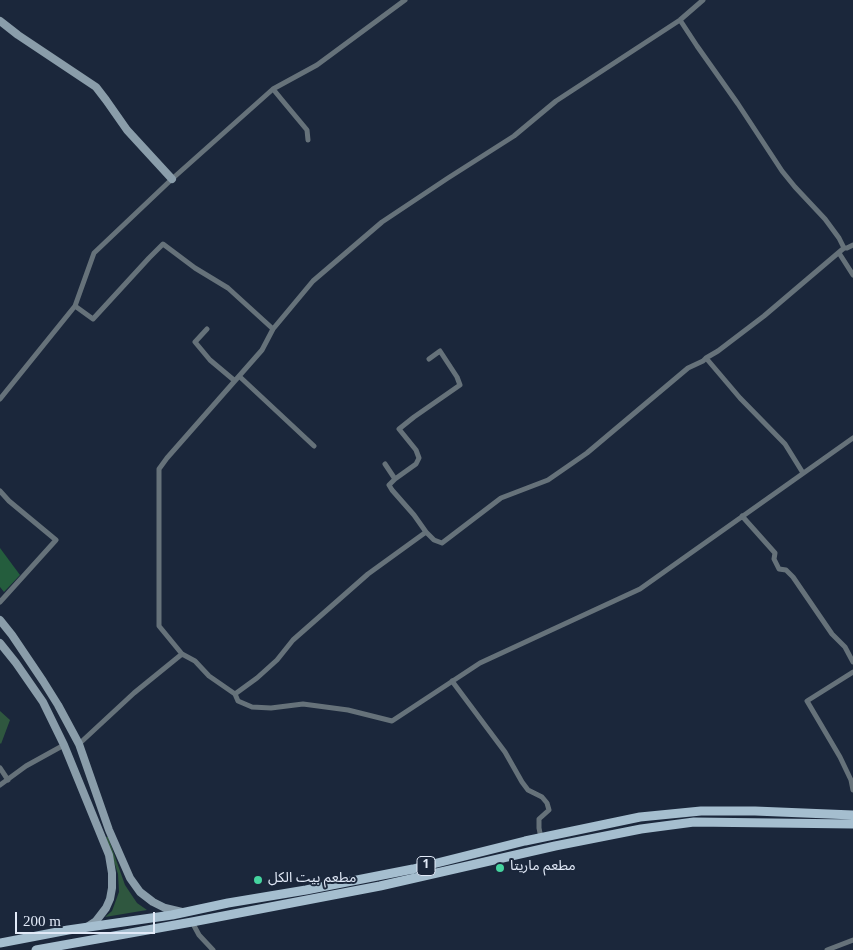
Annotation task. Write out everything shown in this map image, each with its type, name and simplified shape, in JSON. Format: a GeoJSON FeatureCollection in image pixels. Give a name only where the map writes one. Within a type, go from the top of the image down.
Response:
{"type":"FeatureCollection","features":[{"type":"Feature","properties":{"kind":"main road"},"geometry":{"type":"LineString","coordinates":[[0,22],[96,87],[127,130],[172,179]]}},
{"type":"Feature","properties":{"kind":"main road"},"geometry":{"type":"LineString","coordinates":[[0,620],[58,704],[79,744],[109,830],[130,878],[140,892],[153,902],[165,908],[184,912]]}},
{"type":"Feature","properties":{"kind":"main road"},"geometry":{"type":"LineString","coordinates":[[0,643],[43,702],[64,745],[109,855],[112,888],[106,908],[96,921],[86,928]]}},
{"type":"Feature","properties":{"kind":"main road","name":"1"},"geometry":{"type":"LineString","coordinates":[[1,940],[184,912],[306,890],[413,869],[525,841],[640,817],[700,811],[853,815]]}},
{"type":"Feature","properties":{"kind":"main road"},"geometry":{"type":"LineString","coordinates":[[620,821],[621,834]]}},
{"type":"Feature","properties":{"kind":"main road","name":"1"},"geometry":{"type":"LineString","coordinates":[[36,950],[380,886],[641,829],[694,822],[853,824]]}},
{"type":"Feature","properties":{"kind":"main road"},"geometry":{"type":"LineString","coordinates":[[102,834],[109,830]]}},
{"type":"Feature","properties":{"kind":"main road"},"geometry":{"type":"LineString","coordinates":[[525,841],[527,853]]}},
{"type":"Feature","properties":{"kind":"main road"},"geometry":{"type":"LineString","coordinates":[[306,890],[307,900]]}},
{"type":"Feature","properties":{"kind":"street"},"geometry":{"type":"LineString","coordinates":[[0,399],[75,306],[94,253],[172,179],[274,88],[317,65],[405,0]]}},
{"type":"Feature","properties":{"kind":"street"},"geometry":{"type":"LineString","coordinates":[[703,0],[696,2],[680,20],[556,101],[514,136],[382,222],[313,281],[273,329],[262,350],[159,469],[159,626],[182,654],[195,661],[209,676],[235,694],[238,701],[252,707],[270,708],[303,704],[348,710],[392,721],[480,662],[640,589],[853,438]]}},
{"type":"Feature","properties":{"kind":"street"},"geometry":{"type":"LineString","coordinates":[[680,20],[778,166],[825,219],[844,248]]}},
{"type":"Feature","properties":{"kind":"street"},"geometry":{"type":"LineString","coordinates":[[274,88],[307,130],[308,140]]}},
{"type":"Feature","properties":{"kind":"street"},"geometry":{"type":"LineString","coordinates":[[75,306],[93,319],[163,244],[195,268],[228,288],[273,329]]}},
{"type":"Feature","properties":{"kind":"street"},"geometry":{"type":"LineString","coordinates":[[429,359],[440,351],[460,385],[399,429],[416,450],[419,458],[416,464],[389,485],[426,532],[434,540],[442,543],[502,498],[548,480],[587,453],[688,368],[718,351],[764,316],[844,248],[853,245]]}},
{"type":"Feature","properties":{"kind":"street"},"geometry":{"type":"LineString","coordinates":[[839,253],[853,275]]}},
{"type":"Feature","properties":{"kind":"street"},"geometry":{"type":"LineString","coordinates":[[207,329],[195,342],[210,360],[234,381]]}},
{"type":"Feature","properties":{"kind":"street"},"geometry":{"type":"LineString","coordinates":[[706,358],[740,398],[785,444],[803,473]]}},
{"type":"Feature","properties":{"kind":"street"},"geometry":{"type":"LineString","coordinates":[[239,376],[314,446]]}},
{"type":"Feature","properties":{"kind":"street"},"geometry":{"type":"LineString","coordinates":[[385,464],[395,479]]}},
{"type":"Feature","properties":{"kind":"street"},"geometry":{"type":"LineString","coordinates":[[0,491],[9,501],[56,540],[0,602]]}},
{"type":"Feature","properties":{"kind":"street"},"geometry":{"type":"LineString","coordinates":[[742,516],[776,553],[774,559],[779,569],[786,570],[793,577],[832,634],[845,647],[853,662]]}},
{"type":"Feature","properties":{"kind":"street"},"geometry":{"type":"LineString","coordinates":[[235,694],[277,660],[293,640],[368,574],[426,532]]}},
{"type":"Feature","properties":{"kind":"street"},"geometry":{"type":"LineString","coordinates":[[79,744],[134,693],[182,654]]}},
{"type":"Feature","properties":{"kind":"street"},"geometry":{"type":"LineString","coordinates":[[853,672],[808,701],[840,757],[851,780],[853,790]]}},
{"type":"Feature","properties":{"kind":"street"},"geometry":{"type":"LineString","coordinates":[[452,680],[505,752],[528,790],[542,797],[547,803],[549,810],[539,818],[542,838]]}},
{"type":"Feature","properties":{"kind":"street"},"geometry":{"type":"LineString","coordinates":[[0,785],[26,766],[64,745]]}},
{"type":"Feature","properties":{"kind":"street"},"geometry":{"type":"LineString","coordinates":[[0,768],[8,780]]}},
{"type":"Feature","properties":{"kind":"street"},"geometry":{"type":"LineString","coordinates":[[192,922],[199,935],[213,950]]}},
{"type":"Feature","properties":{"kind":"street"},"geometry":{"type":"LineString","coordinates":[[827,950],[853,940]]}},
{"type":"Feature","properties":{"kind":"green space"},"geometry":{"type":"Polygon","coordinates":[[[0,548],[20,575],[4,592],[0,587],[0,548]]]}},
{"type":"Feature","properties":{"kind":"green space"},"geometry":{"type":"Polygon","coordinates":[[[0,711],[10,720],[1,744],[0,743],[0,711]]]}},
{"type":"Feature","properties":{"kind":"green space"},"geometry":{"type":"Polygon","coordinates":[[[106,837],[108,837],[125,885],[137,903],[147,910],[105,917],[112,911],[119,892],[118,874],[106,837]]]}},
{"type":"Feature","properties":{"kind":"place","name":"مطعم ماريتا"},"geometry":{"type":"Point","coordinates":[500,868]}},
{"type":"Feature","properties":{"kind":"place","name":"مطعم بيت الكل"},"geometry":{"type":"Point","coordinates":[258,880]}}]}
